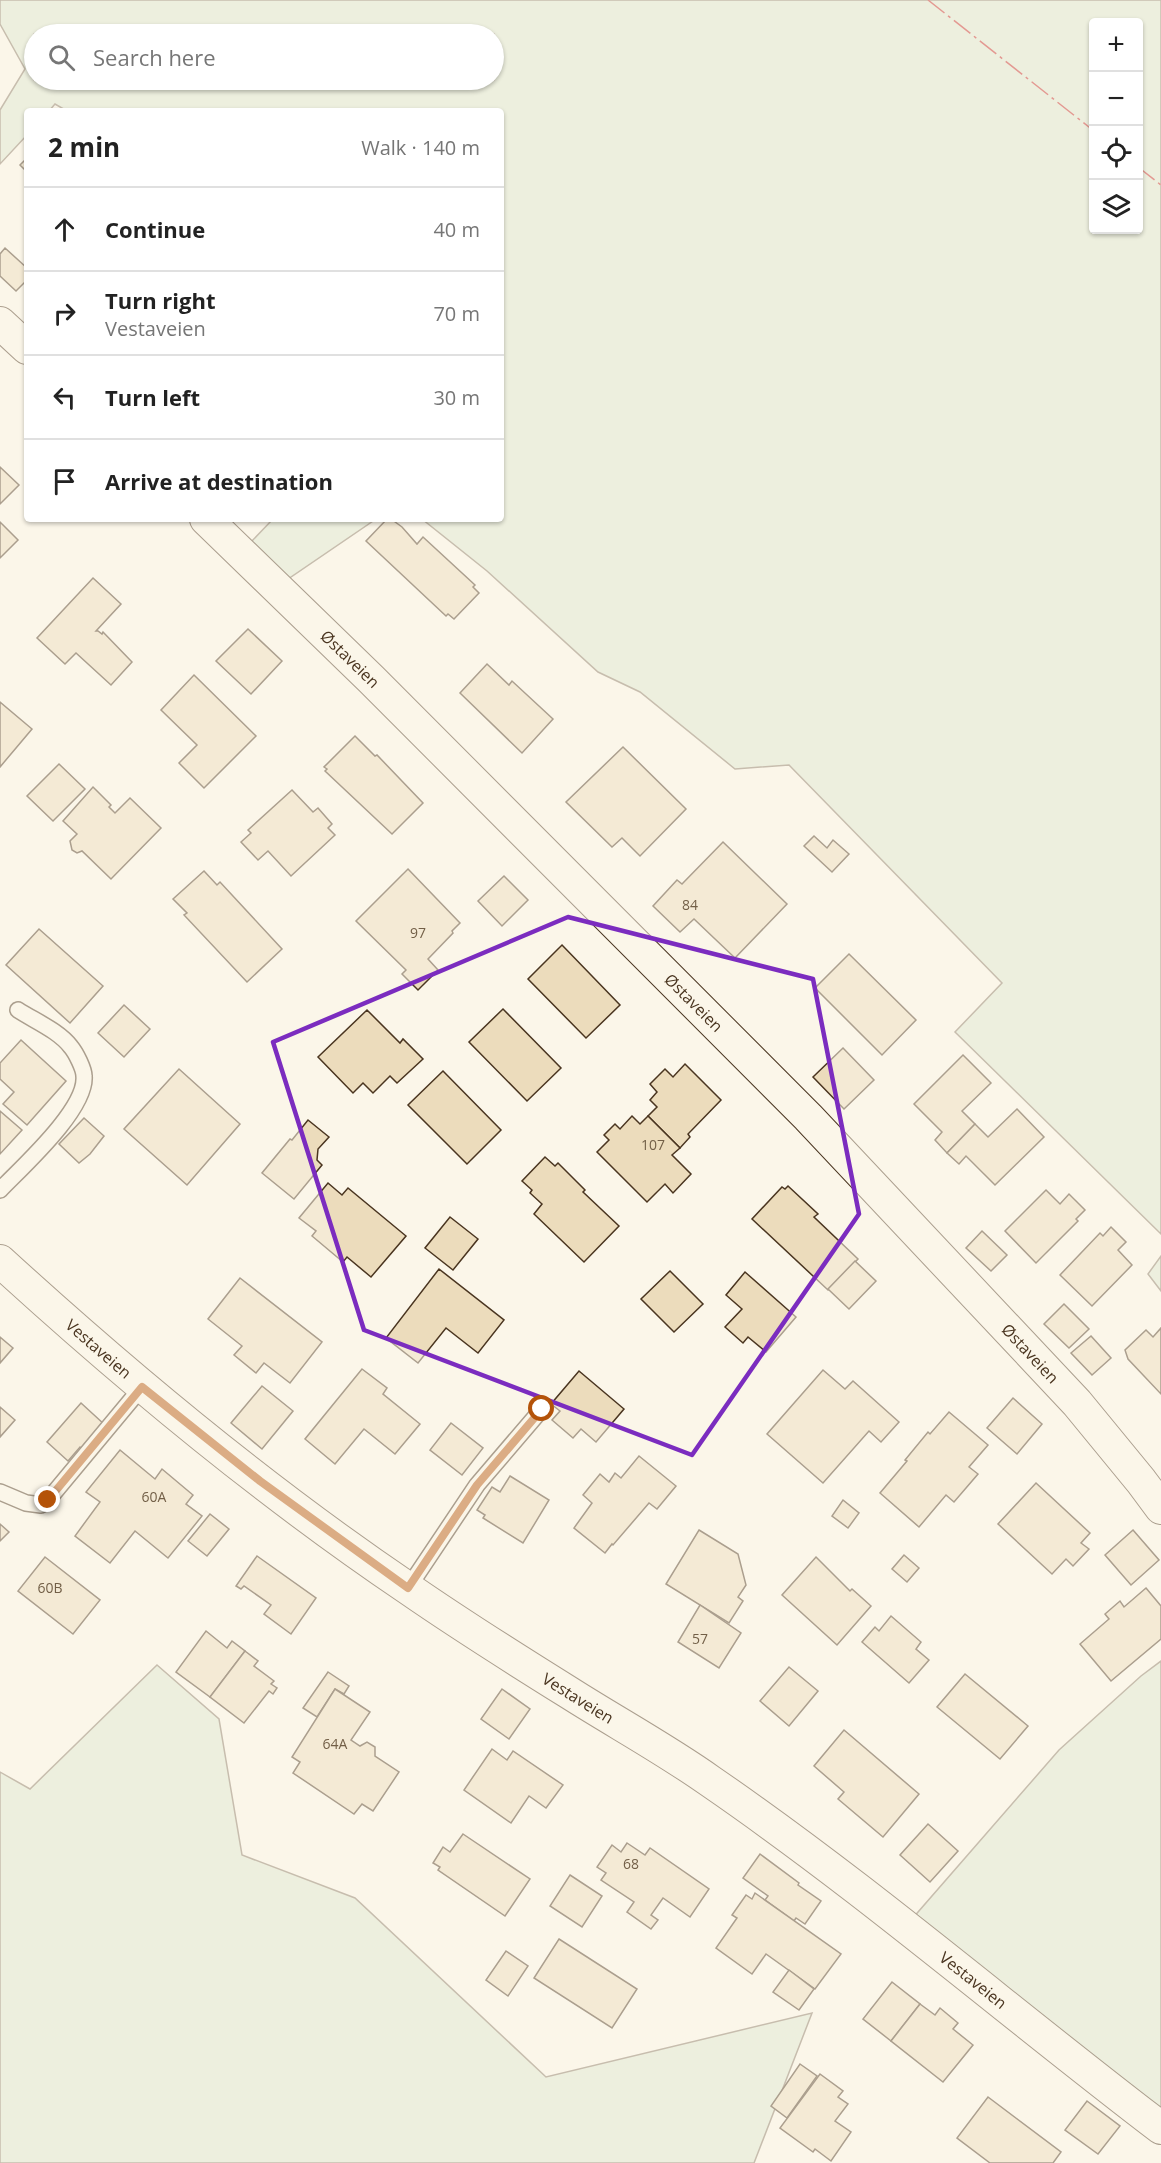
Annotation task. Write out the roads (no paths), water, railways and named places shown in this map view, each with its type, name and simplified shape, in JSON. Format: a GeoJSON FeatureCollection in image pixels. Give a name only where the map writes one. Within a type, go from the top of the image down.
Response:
{"type":"FeatureCollection","features":[{"type":"Feature","properties":{"kind":"street"},"geometry":{"type":"LineString","coordinates":[[0,323],[24,345]]}},
{"type":"Feature","properties":{"kind":"street","name":"Østaveien"},"geometry":{"type":"LineString","coordinates":[[209,522],[386,694],[808,1117],[1077,1403],[1161,1508]]}},
{"type":"Feature","properties":{"kind":"street","name":"Vestaveien"},"geometry":{"type":"LineString","coordinates":[[0,1261],[142,1387],[260,1481],[408,1588],[568,1693],[707,1778],[863,1892],[1028,2025],[1161,2128]]}},
{"type":"Feature","properties":{"kind":"lane"},"geometry":{"type":"LineString","coordinates":[[0,1190],[68,1116],[81,1094],[84,1078],[71,1047],[52,1031],[18,1010]]}},
{"type":"Feature","properties":{"kind":"lane"},"geometry":{"type":"LineString","coordinates":[[0,1492],[40,1506],[48,1500],[142,1387]]}},
{"type":"Feature","properties":{"kind":"lane"},"geometry":{"type":"LineString","coordinates":[[408,1588],[477,1485],[542,1409]]}}]}
